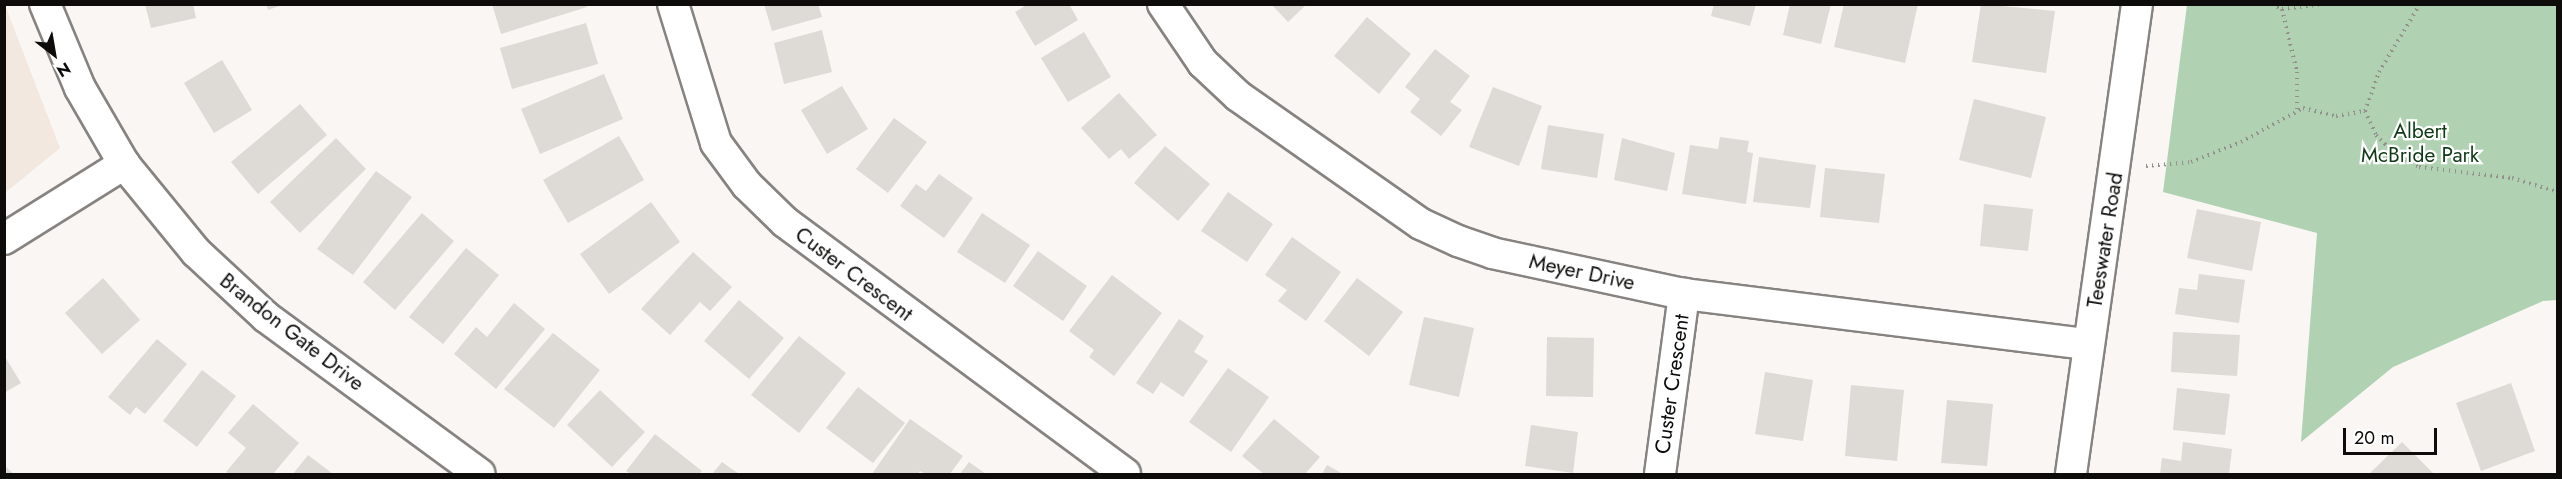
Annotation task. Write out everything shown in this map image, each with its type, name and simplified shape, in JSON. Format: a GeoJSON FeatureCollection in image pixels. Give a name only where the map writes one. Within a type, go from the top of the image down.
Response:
{"type":"FeatureCollection","features":[{"type":"Feature","properties":{"kind":"street","name":"Brandon Gate Drive"},"geometry":{"type":"LineString","coordinates":[[45,4],[80,88],[124,165],[196,252],[266,317],[480,474]]}},
{"type":"Feature","properties":{"kind":"street","name":"Custer Crescent"},"geometry":{"type":"LineString","coordinates":[[673,4],[716,143],[747,185],[785,222],[1125,474]]}},
{"type":"Feature","properties":{"kind":"street","name":"Meyer Drive"},"geometry":{"type":"LineString","coordinates":[[1163,4],[1203,63],[1238,96],[1421,224],[1492,253],[1684,294],[2088,344]]}},
{"type":"Feature","properties":{"kind":"street","name":"Teeswater Road"},"geometry":{"type":"LineString","coordinates":[[2071,474],[2088,344],[2117,167],[2137,4]]}},
{"type":"Feature","properties":{"kind":"street"},"geometry":{"type":"LineString","coordinates":[[4,239],[124,165]]}},
{"type":"Feature","properties":{"kind":"street","name":"Custer Crescent"},"geometry":{"type":"LineString","coordinates":[[1660,474],[1684,294]]}},
{"type":"Feature","properties":{"kind":"path"},"geometry":{"type":"LineString","coordinates":[[2272,4],[2282,9],[2324,4]]}},
{"type":"Feature","properties":{"kind":"path"},"geometry":{"type":"LineString","coordinates":[[2420,4],[2379,72],[2365,111],[2376,135],[2395,154],[2419,167],[2512,178],[2558,192]]}},
{"type":"Feature","properties":{"kind":"path"},"geometry":{"type":"LineString","coordinates":[[2282,9],[2297,72],[2298,111]]}},
{"type":"Feature","properties":{"kind":"path"},"geometry":{"type":"LineString","coordinates":[[2117,167],[2191,162],[2241,142],[2303,108],[2337,116],[2365,111]]}},
{"type":"Feature","properties":{"kind":"shaded area"},"geometry":{"type":"Polygon","coordinates":[[[4,5],[60,148],[5,193],[4,5]]]}},
{"type":"Feature","properties":{"kind":"green space","name":"Albert McBride Park"},"geometry":{"type":"Polygon","coordinates":[[[2187,5],[2557,5],[2557,300],[2543,301],[2393,367],[2301,442],[2317,233],[2163,192],[2187,5]]]}},
{"type":"Feature","properties":{"kind":"building"},"geometry":{"type":"Polygon","coordinates":[[[145,4],[193,4],[196,18],[151,28],[145,4]]]}},
{"type":"Feature","properties":{"kind":"building"},"geometry":{"type":"Polygon","coordinates":[[[266,4],[282,4],[282,5],[268,10],[266,4]]]}},
{"type":"Feature","properties":{"kind":"building"},"geometry":{"type":"Polygon","coordinates":[[[492,4],[586,4],[587,7],[501,34],[492,4]]]}},
{"type":"Feature","properties":{"kind":"building"},"geometry":{"type":"Polygon","coordinates":[[[764,4],[818,4],[822,17],[772,31],[764,4]]]}},
{"type":"Feature","properties":{"kind":"building"},"geometry":{"type":"Polygon","coordinates":[[[1028,4],[1069,4],[1078,20],[1035,46],[1015,12],[1028,4]]]}},
{"type":"Feature","properties":{"kind":"building"},"geometry":{"type":"Polygon","coordinates":[[[1271,4],[1307,4],[1288,22],[1271,4]]]}},
{"type":"Feature","properties":{"kind":"building"},"geometry":{"type":"Polygon","coordinates":[[[1714,4],[1756,4],[1750,26],[1711,16],[1714,4]]]}},
{"type":"Feature","properties":{"kind":"building"},"geometry":{"type":"Polygon","coordinates":[[[1790,4],[1831,4],[1821,44],[1783,35],[1790,4]]]}},
{"type":"Feature","properties":{"kind":"building"},"geometry":{"type":"Polygon","coordinates":[[[1844,4],[1918,4],[1905,63],[1834,47],[1844,4]]]}},
{"type":"Feature","properties":{"kind":"building"},"geometry":{"type":"Polygon","coordinates":[[[1981,4],[2055,11],[2046,73],[1972,62],[1981,4]]]}},
{"type":"Feature","properties":{"kind":"building"},"geometry":{"type":"Polygon","coordinates":[[[1367,17],[1411,54],[1379,94],[1334,56],[1367,17]]]}},
{"type":"Feature","properties":{"kind":"building"},"geometry":{"type":"Polygon","coordinates":[[[586,23],[598,64],[512,89],[500,48],[586,23]]]}},
{"type":"Feature","properties":{"kind":"building"},"geometry":{"type":"Polygon","coordinates":[[[822,30],[832,72],[784,84],[774,43],[822,30]]]}},
{"type":"Feature","properties":{"kind":"building"},"geometry":{"type":"Polygon","coordinates":[[[1084,32],[1111,77],[1068,102],[1041,58],[1084,32]]]}},
{"type":"Feature","properties":{"kind":"building"},"geometry":{"type":"Polygon","coordinates":[[[1435,49],[1470,76],[1450,102],[1462,110],[1441,136],[1410,112],[1420,99],[1405,87],[1435,49]]]}},
{"type":"Feature","properties":{"kind":"building"},"geometry":{"type":"Polygon","coordinates":[[[222,60],[252,110],[214,133],[184,83],[222,60]]]}},
{"type":"Feature","properties":{"kind":"building"},"geometry":{"type":"Polygon","coordinates":[[[604,74],[623,119],[540,154],[521,109],[604,74]]]}},
{"type":"Feature","properties":{"kind":"building"},"geometry":{"type":"Polygon","coordinates":[[[842,86],[868,129],[827,154],[801,110],[842,86]]]}},
{"type":"Feature","properties":{"kind":"building"},"geometry":{"type":"Polygon","coordinates":[[[1493,87],[1542,106],[1519,166],[1469,147],[1493,87]]]}},
{"type":"Feature","properties":{"kind":"building"},"geometry":{"type":"Polygon","coordinates":[[[1119,93],[1157,135],[1129,159],[1121,149],[1109,159],[1081,128],[1119,93]]]}},
{"type":"Feature","properties":{"kind":"building"},"geometry":{"type":"Polygon","coordinates":[[[1974,99],[2046,117],[2031,178],[1959,160],[1974,99]]]}},
{"type":"Feature","properties":{"kind":"building"},"geometry":{"type":"Polygon","coordinates":[[[300,104],[327,135],[258,194],[231,162],[300,104]]]}},
{"type":"Feature","properties":{"kind":"building"},"geometry":{"type":"Polygon","coordinates":[[[894,118],[927,142],[888,193],[856,169],[894,118]]]}},
{"type":"Feature","properties":{"kind":"building"},"geometry":{"type":"Polygon","coordinates":[[[1548,125],[1604,134],[1597,178],[1541,169],[1548,125]]]}},
{"type":"Feature","properties":{"kind":"building"},"geometry":{"type":"Polygon","coordinates":[[[619,136],[644,180],[568,223],[543,180],[619,136]]]}},
{"type":"Feature","properties":{"kind":"building"},"geometry":{"type":"Polygon","coordinates":[[[1720,137],[1749,141],[1747,152],[1753,153],[1746,204],[1682,194],[1690,145],[1718,149],[1720,137]]]}},
{"type":"Feature","properties":{"kind":"building"},"geometry":{"type":"Polygon","coordinates":[[[336,138],[366,169],[300,233],[270,202],[336,138]]]}},
{"type":"Feature","properties":{"kind":"building"},"geometry":{"type":"Polygon","coordinates":[[[1622,138],[1675,153],[1667,191],[1614,180],[1622,138]]]}},
{"type":"Feature","properties":{"kind":"building"},"geometry":{"type":"Polygon","coordinates":[[[1165,146],[1210,184],[1178,221],[1134,183],[1165,146]]]}},
{"type":"Feature","properties":{"kind":"building"},"geometry":{"type":"Polygon","coordinates":[[[1759,157],[1816,165],[1810,208],[1753,202],[1759,157]]]}},
{"type":"Feature","properties":{"kind":"building"},"geometry":{"type":"Polygon","coordinates":[[[1825,168],[1885,174],[1879,223],[1820,217],[1825,168]]]}},
{"type":"Feature","properties":{"kind":"building"},"geometry":{"type":"Polygon","coordinates":[[[376,171],[412,197],[353,275],[317,249],[376,171]]]}},
{"type":"Feature","properties":{"kind":"building"},"geometry":{"type":"Polygon","coordinates":[[[939,174],[973,198],[944,238],[900,206],[916,184],[926,191],[939,174]]]}},
{"type":"Feature","properties":{"kind":"building"},"geometry":{"type":"Polygon","coordinates":[[[1228,192],[1273,224],[1247,262],[1201,231],[1228,192]]]}},
{"type":"Feature","properties":{"kind":"building"},"geometry":{"type":"Polygon","coordinates":[[[651,202],[680,242],[609,294],[580,254],[651,202]]]}},
{"type":"Feature","properties":{"kind":"building"},"geometry":{"type":"Polygon","coordinates":[[[1984,204],[2033,209],[2028,251],[1980,246],[1984,204]]]}},
{"type":"Feature","properties":{"kind":"building"},"geometry":{"type":"Polygon","coordinates":[[[2197,209],[2261,222],[2252,271],[2187,258],[2197,209]]]}},
{"type":"Feature","properties":{"kind":"building"},"geometry":{"type":"Polygon","coordinates":[[[422,213],[454,241],[395,310],[363,282],[422,213]]]}},
{"type":"Feature","properties":{"kind":"building"},"geometry":{"type":"Polygon","coordinates":[[[982,213],[1030,245],[1005,283],[957,252],[982,213]]]}},
{"type":"Feature","properties":{"kind":"building"},"geometry":{"type":"Polygon","coordinates":[[[1292,237],[1341,272],[1306,321],[1278,301],[1287,290],[1265,275],[1292,237]]]}},
{"type":"Feature","properties":{"kind":"building"},"geometry":{"type":"Polygon","coordinates":[[[466,248],[499,275],[443,344],[409,317],[466,248]]]}},
{"type":"Feature","properties":{"kind":"building"},"geometry":{"type":"Polygon","coordinates":[[[1038,251],[1087,286],[1063,321],[1013,286],[1038,251]]]}},
{"type":"Feature","properties":{"kind":"building"},"geometry":{"type":"Polygon","coordinates":[[[693,252],[732,287],[710,311],[700,302],[670,335],[641,309],[693,252]]]}},
{"type":"Feature","properties":{"kind":"building"},"geometry":{"type":"Polygon","coordinates":[[[2199,274],[2245,280],[2239,323],[2175,314],[2179,288],[2197,290],[2199,274]]]}},
{"type":"Feature","properties":{"kind":"building"},"geometry":{"type":"Polygon","coordinates":[[[1112,275],[1162,313],[1114,376],[1089,357],[1094,350],[1069,331],[1112,275]]]}},
{"type":"Feature","properties":{"kind":"building"},"geometry":{"type":"Polygon","coordinates":[[[103,278],[140,320],[102,354],[65,313],[103,278]]]}},
{"type":"Feature","properties":{"kind":"building"},"geometry":{"type":"Polygon","coordinates":[[[1357,278],[1403,312],[1369,356],[1324,321],[1357,278]]]}},
{"type":"Feature","properties":{"kind":"building"},"geometry":{"type":"Polygon","coordinates":[[[739,300],[784,338],[749,379],[704,341],[739,300]]]}},
{"type":"Feature","properties":{"kind":"building"},"geometry":{"type":"Polygon","coordinates":[[[514,303],[545,329],[496,389],[454,354],[476,327],[487,337],[514,303]]]}},
{"type":"Feature","properties":{"kind":"building"},"geometry":{"type":"Polygon","coordinates":[[[1424,317],[1474,328],[1459,397],[1409,385],[1424,317]]]}},
{"type":"Feature","properties":{"kind":"building"},"geometry":{"type":"Polygon","coordinates":[[[1179,319],[1204,336],[1194,352],[1208,361],[1183,397],[1161,382],[1153,394],[1136,383],[1179,319]]]}},
{"type":"Feature","properties":{"kind":"building"},"geometry":{"type":"Polygon","coordinates":[[[2173,332],[2240,335],[2237,376],[2171,372],[2173,332]]]}},
{"type":"Feature","properties":{"kind":"building"},"geometry":{"type":"Polygon","coordinates":[[[553,333],[600,370],[554,428],[504,389],[553,333]]]}},
{"type":"Feature","properties":{"kind":"building"},"geometry":{"type":"Polygon","coordinates":[[[799,336],[846,373],[799,433],[751,395],[799,336]]]}},
{"type":"Feature","properties":{"kind":"building"},"geometry":{"type":"Polygon","coordinates":[[[1547,337],[1594,338],[1593,397],[1546,396],[1547,337]]]}},
{"type":"Feature","properties":{"kind":"building"},"geometry":{"type":"Polygon","coordinates":[[[157,339],[187,364],[145,414],[136,407],[130,415],[108,397],[157,339]]]}},
{"type":"Feature","properties":{"kind":"building"},"geometry":{"type":"Polygon","coordinates":[[[4,355],[21,383],[4,393],[4,355]]]}},
{"type":"Feature","properties":{"kind":"building"},"geometry":{"type":"Polygon","coordinates":[[[1228,368],[1269,397],[1231,452],[1189,422],[1228,368]]]}},
{"type":"Feature","properties":{"kind":"building"},"geometry":{"type":"Polygon","coordinates":[[[202,370],[236,396],[197,447],[163,421],[202,370]]]}},
{"type":"Feature","properties":{"kind":"building"},"geometry":{"type":"Polygon","coordinates":[[[1765,372],[1813,380],[1803,441],[1755,434],[1765,372]]]}},
{"type":"Feature","properties":{"kind":"building"},"geometry":{"type":"Polygon","coordinates":[[[2511,383],[2535,451],[2481,471],[2456,403],[2511,383]]]}},
{"type":"Feature","properties":{"kind":"building"},"geometry":{"type":"Polygon","coordinates":[[[1851,385],[1904,390],[1897,461],[1845,456],[1851,385]]]}},
{"type":"Feature","properties":{"kind":"building"},"geometry":{"type":"Polygon","coordinates":[[[858,387],[905,423],[873,463],[826,428],[858,387]]]}},
{"type":"Feature","properties":{"kind":"building"},"geometry":{"type":"Polygon","coordinates":[[[2177,388],[2230,394],[2225,435],[2173,430],[2177,388]]]}},
{"type":"Feature","properties":{"kind":"building"},"geometry":{"type":"Polygon","coordinates":[[[600,390],[645,432],[612,467],[567,425],[600,390]]]}},
{"type":"Feature","properties":{"kind":"building"},"geometry":{"type":"Polygon","coordinates":[[[1947,400],[1993,404],[1987,466],[1941,463],[1947,400]]]}},
{"type":"Feature","properties":{"kind":"building"},"geometry":{"type":"Polygon","coordinates":[[[253,404],[299,443],[273,474],[229,474],[226,472],[246,448],[228,433],[253,404]]]}},
{"type":"Feature","properties":{"kind":"building"},"geometry":{"type":"Polygon","coordinates":[[[910,419],[963,456],[950,474],[926,474],[920,471],[918,474],[872,474],[910,419]]]}},
{"type":"Feature","properties":{"kind":"building"},"geometry":{"type":"Polygon","coordinates":[[[1274,419],[1320,457],[1305,474],[1264,474],[1242,456],[1274,419]]]}},
{"type":"Feature","properties":{"kind":"building"},"geometry":{"type":"Polygon","coordinates":[[[1531,425],[1578,432],[1573,473],[1525,466],[1531,425]]]}},
{"type":"Feature","properties":{"kind":"building"},"geometry":{"type":"Polygon","coordinates":[[[655,434],[702,471],[699,474],[631,474],[626,471],[655,434]]]}},
{"type":"Feature","properties":{"kind":"building"},"geometry":{"type":"Polygon","coordinates":[[[2183,442],[2232,449],[2229,474],[2160,474],[2162,458],[2181,461],[2183,442]]]}},
{"type":"Feature","properties":{"kind":"building"},"geometry":{"type":"Polygon","coordinates":[[[2402,442],[2434,474],[2369,474],[2402,442]]]}},
{"type":"Feature","properties":{"kind":"building"},"geometry":{"type":"Polygon","coordinates":[[[308,455],[333,474],[293,474],[308,455]]]}},
{"type":"Feature","properties":{"kind":"building"},"geometry":{"type":"Polygon","coordinates":[[[722,462],[739,474],[712,474],[722,462]]]}},
{"type":"Feature","properties":{"kind":"building"},"geometry":{"type":"Polygon","coordinates":[[[969,462],[986,474],[960,474],[969,462]]]}},
{"type":"Feature","properties":{"kind":"building"},"geometry":{"type":"Polygon","coordinates":[[[1327,465],[1343,474],[1322,474],[1327,465]]]}},
{"type":"Feature","properties":{"kind":"building"},"geometry":{"type":"Polygon","coordinates":[[[5,466],[14,474],[5,474],[5,466]]]}}]}
